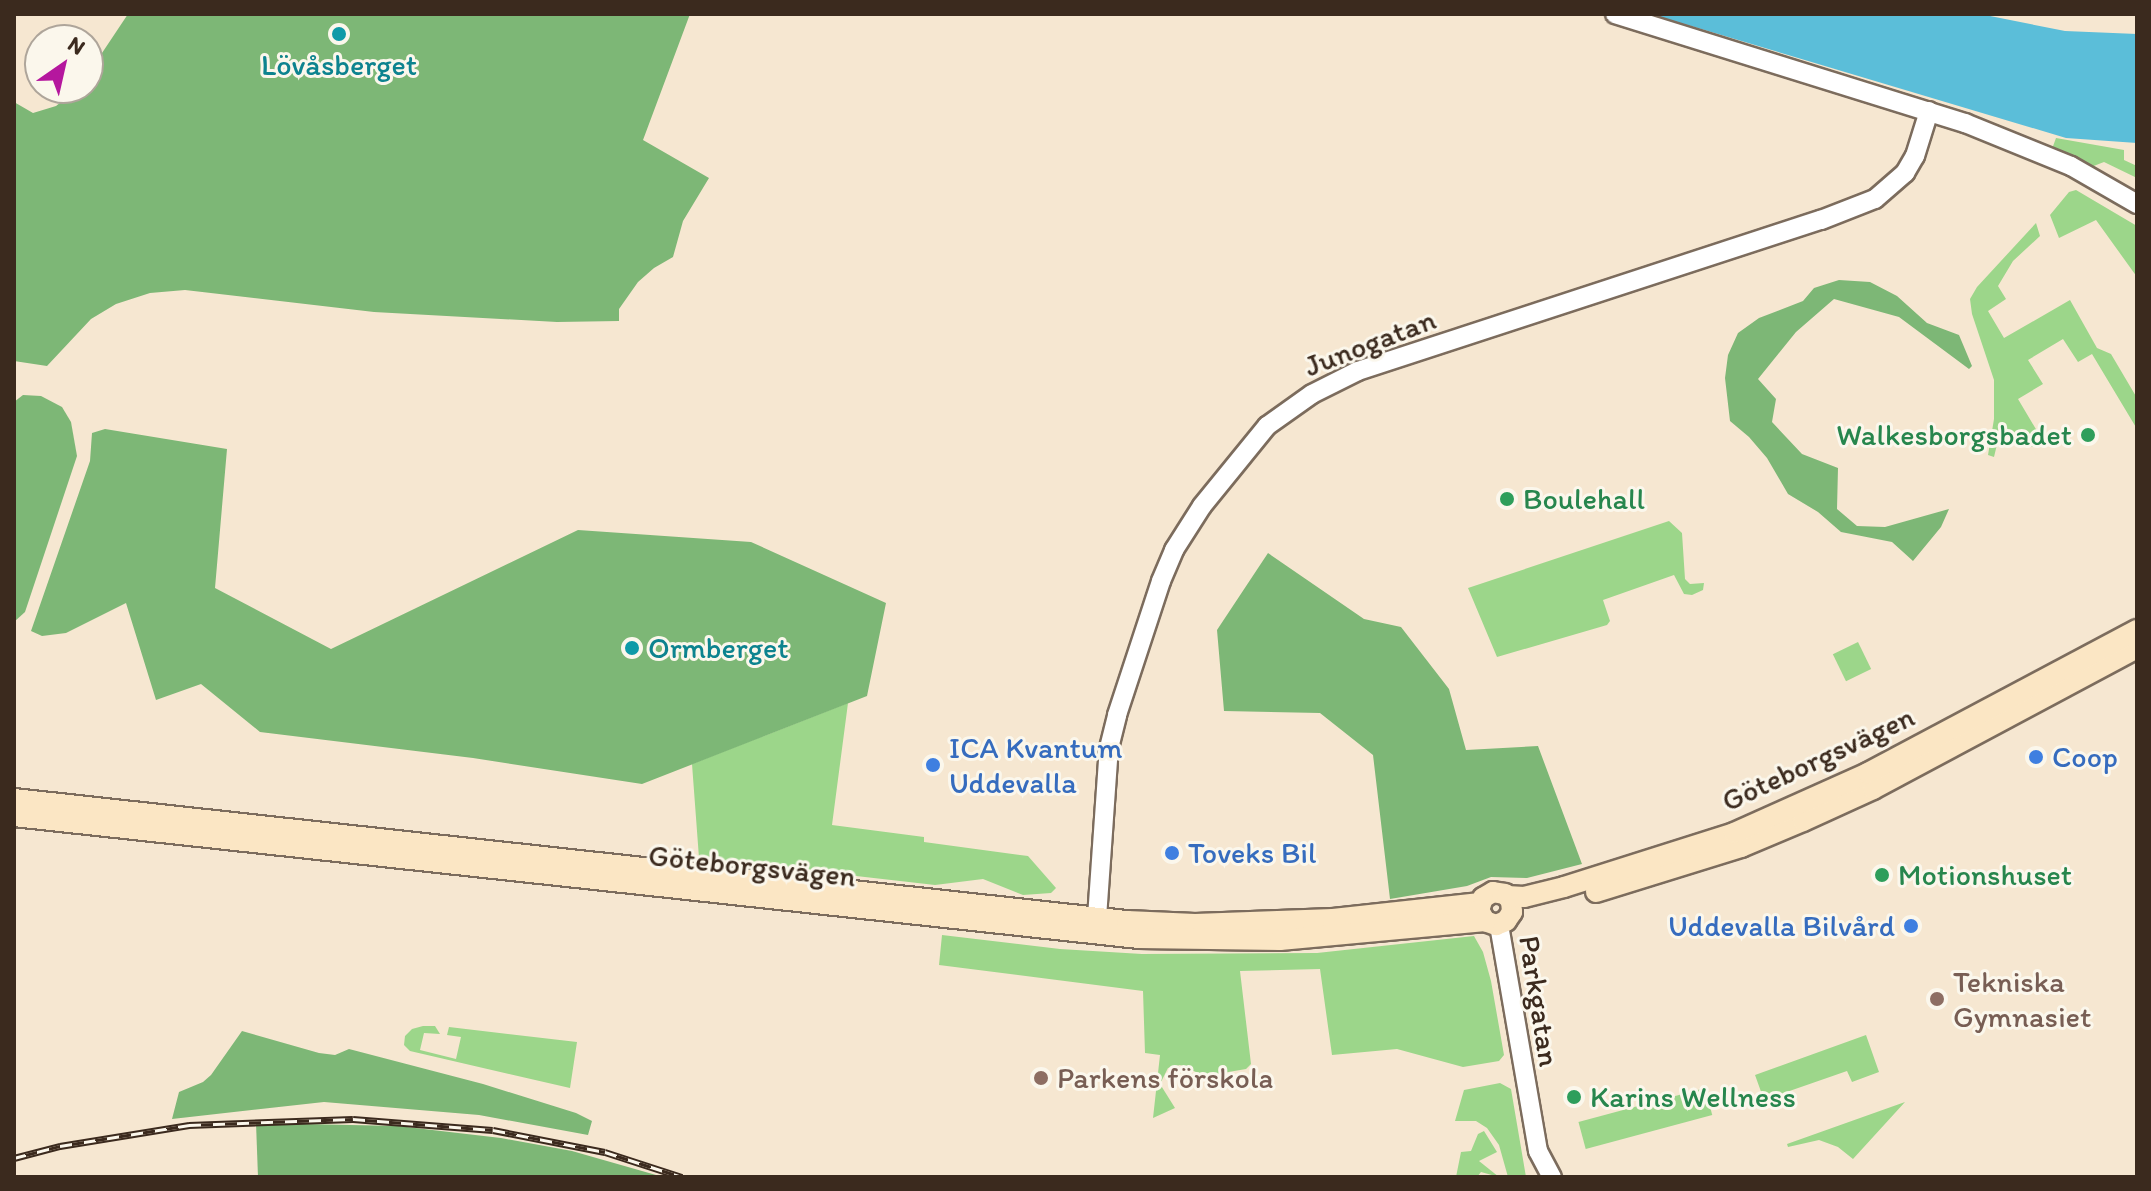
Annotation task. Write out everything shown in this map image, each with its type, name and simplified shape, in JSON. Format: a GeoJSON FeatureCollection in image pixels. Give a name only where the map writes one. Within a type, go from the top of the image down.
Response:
{"type":"FeatureCollection","features":[{"type":"Feature","properties":{"kind":"main road","name":"Göteborgsvägen"},"geometry":{"type":"LineString","coordinates":[[1496,912],[1524,897],[1734,833],[1868,773],[2137,630]]}},
{"type":"Feature","properties":{"kind":"main road","name":"Göteborgsvägen"},"geometry":{"type":"LineString","coordinates":[[14,799],[1210,941],[1280,940],[1496,912],[1642,879],[1792,826],[1873,789],[2137,648]]}},
{"type":"Feature","properties":{"kind":"main road","name":"Göteborgsvägen"},"geometry":{"type":"LineString","coordinates":[[14,816],[1096,926]]}},
{"type":"Feature","properties":{"kind":"street"},"geometry":{"type":"LineString","coordinates":[[1615,14],[2000,136],[2071,166],[2137,204]]}},
{"type":"Feature","properties":{"kind":"street","name":"Junogatan"},"geometry":{"type":"LineString","coordinates":[[1096,926],[1109,748],[1161,581],[1174,550],[1202,506],[1267,426],[1312,394],[1358,371],[1821,220],[1875,199],[1905,173],[1915,156],[1929,111]]}},
{"type":"Feature","properties":{"kind":"street","name":"Parkgatan"},"geometry":{"type":"LineString","coordinates":[[1496,912],[1538,1151],[1542,1164],[1552,1177]]}},
{"type":"Feature","properties":{"kind":"green space"},"geometry":{"type":"Polygon","coordinates":[[[128,14],[690,14],[643,140],[709,178],[683,221],[673,257],[638,282],[619,309],[619,321],[557,322],[374,312],[185,290],[150,293],[116,304],[91,319],[47,366],[14,361],[14,102],[33,113],[59,104],[104,104],[104,50],[128,14]]]}},
{"type":"Feature","properties":{"kind":"green space"},"geometry":{"type":"Polygon","coordinates":[[[2056,138],[2124,150],[2124,160],[2137,166],[2137,178],[2104,162],[2091,167],[2052,149],[2056,138]]]}},
{"type":"Feature","properties":{"kind":"green space"},"geometry":{"type":"Polygon","coordinates":[[[2076,190],[2137,226],[2137,277],[2096,220],[2059,238],[2050,215],[2069,192],[2076,190]]]}},
{"type":"Feature","properties":{"kind":"green space"},"geometry":{"type":"Polygon","coordinates":[[[2036,223],[2040,236],[2013,261],[1998,286],[2006,299],[1988,311],[2004,338],[2070,300],[2097,348],[2111,354],[2137,398],[2137,429],[2092,354],[2078,362],[2063,339],[2028,360],[2043,384],[2018,399],[2043,441],[2033,447],[2019,444],[2021,436],[2000,432],[1994,457],[1988,455],[1994,419],[1994,380],[1970,299],[1977,287],[2036,223]]]}},
{"type":"Feature","properties":{"kind":"green space"},"geometry":{"type":"Polygon","coordinates":[[[1839,280],[1870,282],[1897,296],[1927,323],[1959,335],[1972,366],[1969,369],[1899,317],[1834,299],[1796,332],[1758,379],[1776,399],[1772,422],[1802,454],[1838,468],[1837,509],[1857,526],[1885,527],[1949,509],[1941,527],[1913,561],[1892,542],[1841,532],[1818,512],[1788,494],[1767,458],[1730,421],[1725,378],[1728,355],[1738,333],[1759,318],[1803,301],[1814,288],[1839,280]]]}},
{"type":"Feature","properties":{"kind":"green space"},"geometry":{"type":"Polygon","coordinates":[[[23,395],[41,396],[62,407],[71,422],[77,456],[25,612],[14,622],[14,402],[23,395]]]}},
{"type":"Feature","properties":{"kind":"green space"},"geometry":{"type":"Polygon","coordinates":[[[105,429],[227,449],[215,588],[331,649],[578,530],[751,542],[886,603],[867,696],[642,784],[473,758],[260,732],[201,684],[156,700],[126,603],[66,633],[42,636],[31,631],[90,461],[92,433],[105,429]]]}},
{"type":"Feature","properties":{"kind":"green space"},"geometry":{"type":"Polygon","coordinates":[[[1669,521],[1682,533],[1685,579],[1690,584],[1704,583],[1703,590],[1692,595],[1684,594],[1674,575],[1603,600],[1610,621],[1607,625],[1497,657],[1468,588],[1669,521]]]}},
{"type":"Feature","properties":{"kind":"green space"},"geometry":{"type":"Polygon","coordinates":[[[1268,553],[1364,619],[1401,627],[1449,689],[1466,750],[1538,746],[1582,864],[1527,878],[1491,877],[1467,886],[1390,899],[1373,755],[1320,713],[1224,711],[1217,630],[1268,553]]]}},
{"type":"Feature","properties":{"kind":"green space"},"geometry":{"type":"Polygon","coordinates":[[[1858,642],[1871,669],[1846,681],[1833,654],[1858,642]]]}},
{"type":"Feature","properties":{"kind":"green space"},"geometry":{"type":"Polygon","coordinates":[[[848,703],[832,825],[924,837],[924,842],[1028,856],[1056,888],[1051,893],[1023,895],[983,879],[935,885],[699,858],[692,764],[848,703]]]}},
{"type":"Feature","properties":{"kind":"green space"},"geometry":{"type":"Polygon","coordinates":[[[942,935],[1060,949],[1142,954],[1317,953],[1474,936],[1483,952],[1491,981],[1504,1055],[1499,1061],[1463,1067],[1397,1049],[1332,1055],[1320,969],[1240,971],[1251,1064],[1246,1069],[1205,1076],[1180,1065],[1168,1068],[1160,1084],[1175,1108],[1153,1118],[1160,1055],[1145,1053],[1143,991],[939,965],[942,935]]]}},
{"type":"Feature","properties":{"kind":"green space"},"geometry":{"type":"Polygon","coordinates":[[[435,1026],[440,1034],[424,1033],[420,1050],[456,1059],[461,1037],[447,1035],[449,1027],[577,1042],[570,1088],[410,1051],[404,1045],[405,1036],[412,1029],[435,1026]]]}},
{"type":"Feature","properties":{"kind":"green space"},"geometry":{"type":"Polygon","coordinates":[[[242,1031],[319,1053],[335,1055],[349,1049],[483,1084],[576,1113],[592,1121],[588,1135],[479,1115],[324,1102],[172,1119],[179,1092],[203,1082],[211,1075],[242,1031]]]}},
{"type":"Feature","properties":{"kind":"green space"},"geometry":{"type":"Polygon","coordinates":[[[1866,1035],[1879,1072],[1852,1082],[1847,1071],[1764,1100],[1755,1075],[1866,1035]]]}},
{"type":"Feature","properties":{"kind":"green space"},"geometry":{"type":"Polygon","coordinates":[[[1500,1083],[1511,1089],[1526,1177],[1508,1177],[1499,1145],[1487,1128],[1476,1121],[1455,1121],[1464,1090],[1500,1083]]]}},
{"type":"Feature","properties":{"kind":"green space"},"geometry":{"type":"Polygon","coordinates":[[[1705,1088],[1712,1115],[1586,1149],[1578,1122],[1705,1088]]]}},
{"type":"Feature","properties":{"kind":"green space"},"geometry":{"type":"Polygon","coordinates":[[[1905,1102],[1853,1159],[1838,1147],[1819,1140],[1788,1147],[1787,1144],[1905,1102]]]}},
{"type":"Feature","properties":{"kind":"green space"},"geometry":{"type":"Polygon","coordinates":[[[256,1123],[398,1126],[501,1138],[572,1151],[663,1177],[258,1177],[256,1123]]]}},
{"type":"Feature","properties":{"kind":"green space"},"geometry":{"type":"Polygon","coordinates":[[[1484,1131],[1497,1152],[1479,1161],[1499,1177],[1481,1172],[1477,1177],[1456,1177],[1461,1152],[1471,1151],[1478,1134],[1484,1131]]]}},
{"type":"Feature","properties":{"kind":"water"},"geometry":{"type":"Polygon","coordinates":[[[1651,14],[1980,14],[2065,31],[2137,34],[2137,143],[2066,138],[1651,14]]]}},
{"type":"Feature","properties":{"kind":"railway"},"geometry":{"type":"LineString","coordinates":[[14,1158],[60,1146],[189,1125],[353,1119],[493,1130],[605,1152],[682,1177]]}},
{"type":"Feature","properties":{"kind":"place","name":"Lövåsberget"},"geometry":{"type":"Point","coordinates":[339,34]}},
{"type":"Feature","properties":{"kind":"place","name":"Walkesborgsbadet"},"geometry":{"type":"Point","coordinates":[2088,435]}},
{"type":"Feature","properties":{"kind":"place","name":"Boulehall"},"geometry":{"type":"Point","coordinates":[1507,499]}},
{"type":"Feature","properties":{"kind":"place","name":"Ormberget"},"geometry":{"type":"Point","coordinates":[632,648]}},
{"type":"Feature","properties":{"kind":"place","name":"Coop"},"geometry":{"type":"Point","coordinates":[2036,757]}},
{"type":"Feature","properties":{"kind":"place","name":"ICA Kvantum Uddevalla"},"geometry":{"type":"Point","coordinates":[933,765]}},
{"type":"Feature","properties":{"kind":"place","name":"Toveks Bil"},"geometry":{"type":"Point","coordinates":[1172,853]}},
{"type":"Feature","properties":{"kind":"place","name":"Motionshuset"},"geometry":{"type":"Point","coordinates":[1882,875]}},
{"type":"Feature","properties":{"kind":"place","name":"Uddevalla Bilvård"},"geometry":{"type":"Point","coordinates":[1911,926]}},
{"type":"Feature","properties":{"kind":"place","name":"Tekniska Gymnasiet"},"geometry":{"type":"Point","coordinates":[1937,999]}},
{"type":"Feature","properties":{"kind":"place","name":"Parkens förskola"},"geometry":{"type":"Point","coordinates":[1041,1078]}},
{"type":"Feature","properties":{"kind":"place","name":"Karins Wellness"},"geometry":{"type":"Point","coordinates":[1574,1097]}}]}
